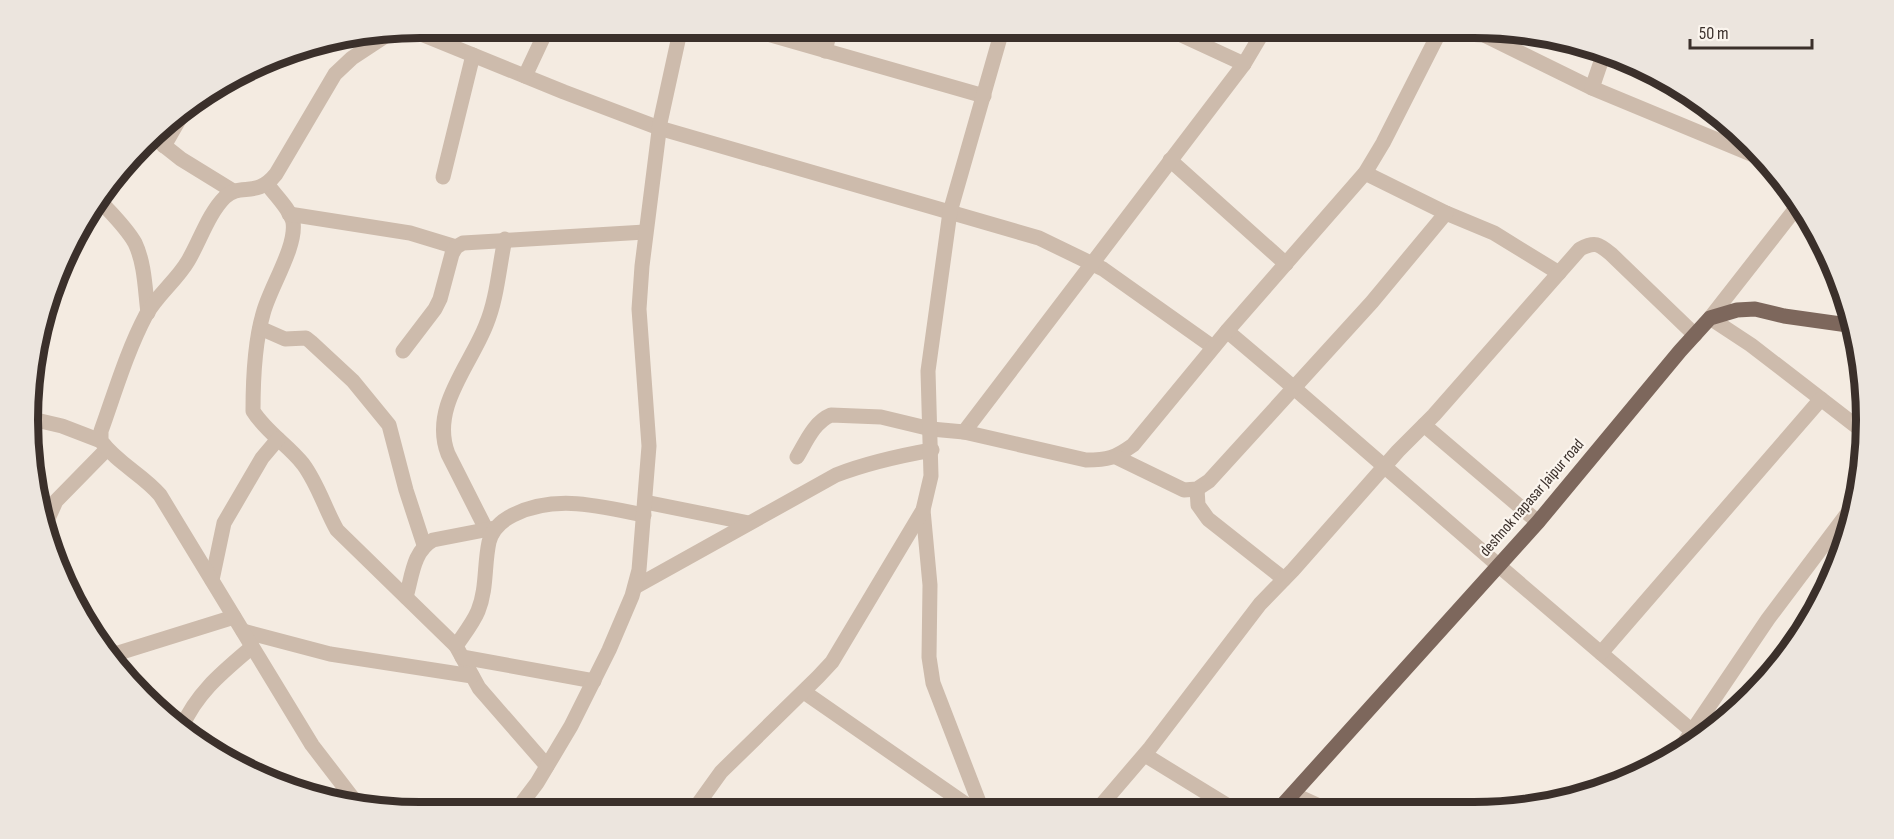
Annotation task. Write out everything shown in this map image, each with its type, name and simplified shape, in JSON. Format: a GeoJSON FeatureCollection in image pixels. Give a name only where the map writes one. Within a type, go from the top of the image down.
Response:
{"type":"FeatureCollection","features":[{"type":"Feature","properties":{"kind":"main road"},"geometry":{"type":"LineString","coordinates":[[1710,318],[1737,310],[1755,309],[1784,316],[1844,324]]}},
{"type":"Feature","properties":{"kind":"main road","name":"deshnok napasar Jaipur road"},"geometry":{"type":"LineString","coordinates":[[1286,802],[1538,522],[1710,318]]}},
{"type":"Feature","properties":{"kind":"street"},"geometry":{"type":"LineString","coordinates":[[429,37],[659,128],[1039,238],[1091,263],[1117,279],[1213,347]]}},
{"type":"Feature","properties":{"kind":"street"},"geometry":{"type":"LineString","coordinates":[[525,76],[543,37]]}},
{"type":"Feature","properties":{"kind":"street"},"geometry":{"type":"LineString","coordinates":[[526,802],[594,681],[635,587],[639,570],[649,446],[639,309],[645,232],[659,128],[679,37]]}},
{"type":"Feature","properties":{"kind":"street"},"geometry":{"type":"LineString","coordinates":[[777,37],[984,96]]}},
{"type":"Feature","properties":{"kind":"street"},"geometry":{"type":"LineString","coordinates":[[825,51],[828,37]]}},
{"type":"Feature","properties":{"kind":"street"},"geometry":{"type":"LineString","coordinates":[[699,802],[721,772],[804,692],[831,662],[923,510],[931,476],[932,450],[927,396],[928,371],[950,212],[1000,37]]}},
{"type":"Feature","properties":{"kind":"street"},"geometry":{"type":"LineString","coordinates":[[1186,37],[1244,64]]}},
{"type":"Feature","properties":{"kind":"street"},"geometry":{"type":"LineString","coordinates":[[964,432],[1244,64],[1260,37]]}},
{"type":"Feature","properties":{"kind":"street"},"geometry":{"type":"LineString","coordinates":[[797,457],[817,424],[823,418],[831,415],[881,417],[931,429],[964,432],[1086,460],[1116,457],[1132,445],[1213,347],[1365,173],[1437,37]]}},
{"type":"Feature","properties":{"kind":"street"},"geometry":{"type":"LineString","coordinates":[[1490,38],[1592,88],[1749,153]]}},
{"type":"Feature","properties":{"kind":"street"},"geometry":{"type":"LineString","coordinates":[[158,141],[233,191],[255,189],[267,184],[276,174],[335,74],[352,58],[380,40]]}},
{"type":"Feature","properties":{"kind":"street"},"geometry":{"type":"LineString","coordinates":[[443,177],[473,55]]}},
{"type":"Feature","properties":{"kind":"street"},"geometry":{"type":"LineString","coordinates":[[1592,88],[1602,60]]}},
{"type":"Feature","properties":{"kind":"street"},"geometry":{"type":"LineString","coordinates":[[164,146],[176,126]]}},
{"type":"Feature","properties":{"kind":"street"},"geometry":{"type":"LineString","coordinates":[[1170,160],[1286,264]]}},
{"type":"Feature","properties":{"kind":"street"},"geometry":{"type":"LineString","coordinates":[[1365,173],[1446,213],[1494,233],[1559,273]]}},
{"type":"Feature","properties":{"kind":"street"},"geometry":{"type":"LineString","coordinates":[[267,184],[293,221],[288,250],[266,305],[260,328],[253,411],[259,421],[294,453],[311,476],[337,530],[459,651],[487,700],[547,766]]}},
{"type":"Feature","properties":{"kind":"street"},"geometry":{"type":"LineString","coordinates":[[104,445],[101,431],[136,337],[148,313],[188,261],[218,206],[233,191]]}},
{"type":"Feature","properties":{"kind":"street"},"geometry":{"type":"LineString","coordinates":[[103,205],[127,231],[135,244],[140,259],[148,313]]}},
{"type":"Feature","properties":{"kind":"street"},"geometry":{"type":"LineString","coordinates":[[1794,211],[1710,318],[1751,345],[1856,426]]}},
{"type":"Feature","properties":{"kind":"street"},"geometry":{"type":"LineString","coordinates":[[1116,457],[1184,490],[1197,489],[1209,481],[1372,302],[1446,213]]}},
{"type":"Feature","properties":{"kind":"street"},"geometry":{"type":"LineString","coordinates":[[289,214],[410,233],[456,247],[472,241],[645,232]]}},
{"type":"Feature","properties":{"kind":"street"},"geometry":{"type":"LineString","coordinates":[[459,651],[479,610],[491,528],[448,454],[443,442],[443,430],[447,405],[454,388],[487,325],[504,239]]}},
{"type":"Feature","properties":{"kind":"street"},"geometry":{"type":"LineString","coordinates":[[1104,802],[1145,755],[1260,604],[1424,425],[1580,249],[1590,244],[1600,245],[1695,334]]}},
{"type":"Feature","properties":{"kind":"street"},"geometry":{"type":"LineString","coordinates":[[403,351],[435,309],[456,247]]}},
{"type":"Feature","properties":{"kind":"street"},"geometry":{"type":"LineString","coordinates":[[260,328],[285,339],[306,338],[352,381],[383,416],[392,435],[406,490],[424,545]]}},
{"type":"Feature","properties":{"kind":"street"},"geometry":{"type":"LineString","coordinates":[[1227,332],[1694,732]]}},
{"type":"Feature","properties":{"kind":"street"},"geometry":{"type":"LineString","coordinates":[[1601,653],[1821,399]]}},
{"type":"Feature","properties":{"kind":"street"},"geometry":{"type":"LineString","coordinates":[[38,420],[62,426],[104,445],[117,460],[150,483],[160,495],[312,745],[350,795]]}},
{"type":"Feature","properties":{"kind":"street"},"geometry":{"type":"LineString","coordinates":[[1424,425],[1538,522]]}},
{"type":"Feature","properties":{"kind":"street"},"geometry":{"type":"LineString","coordinates":[[212,580],[224,524],[262,458],[278,439]]}},
{"type":"Feature","properties":{"kind":"street"},"geometry":{"type":"LineString","coordinates":[[50,514],[56,501],[104,445]]}},
{"type":"Feature","properties":{"kind":"street"},"geometry":{"type":"LineString","coordinates":[[635,587],[836,475],[881,460],[932,450]]}},
{"type":"Feature","properties":{"kind":"street"},"geometry":{"type":"LineString","coordinates":[[1197,489],[1198,505],[1208,519],[1284,579]]}},
{"type":"Feature","properties":{"kind":"street"},"geometry":{"type":"LineString","coordinates":[[406,597],[418,554],[424,545],[433,540],[491,528],[526,508],[553,503],[644,508],[749,524]]}},
{"type":"Feature","properties":{"kind":"street"},"geometry":{"type":"LineString","coordinates":[[923,510],[930,585],[928,657],[933,683],[979,802]]}},
{"type":"Feature","properties":{"kind":"street"},"geometry":{"type":"LineString","coordinates":[[1701,727],[1768,619],[1842,520]]}},
{"type":"Feature","properties":{"kind":"street"},"geometry":{"type":"LineString","coordinates":[[117,653],[234,617]]}},
{"type":"Feature","properties":{"kind":"street"},"geometry":{"type":"LineString","coordinates":[[243,631],[330,654],[472,676]]}},
{"type":"Feature","properties":{"kind":"street"},"geometry":{"type":"LineString","coordinates":[[185,721],[196,701],[211,683],[252,647]]}},
{"type":"Feature","properties":{"kind":"street"},"geometry":{"type":"LineString","coordinates":[[459,651],[594,681]]}},
{"type":"Feature","properties":{"kind":"street"},"geometry":{"type":"LineString","coordinates":[[804,692],[962,802]]}},
{"type":"Feature","properties":{"kind":"street"},"geometry":{"type":"LineString","coordinates":[[1145,755],[1220,802]]}},
{"type":"Feature","properties":{"kind":"street"},"geometry":{"type":"LineString","coordinates":[[1293,794],[1311,802]]}}]}
